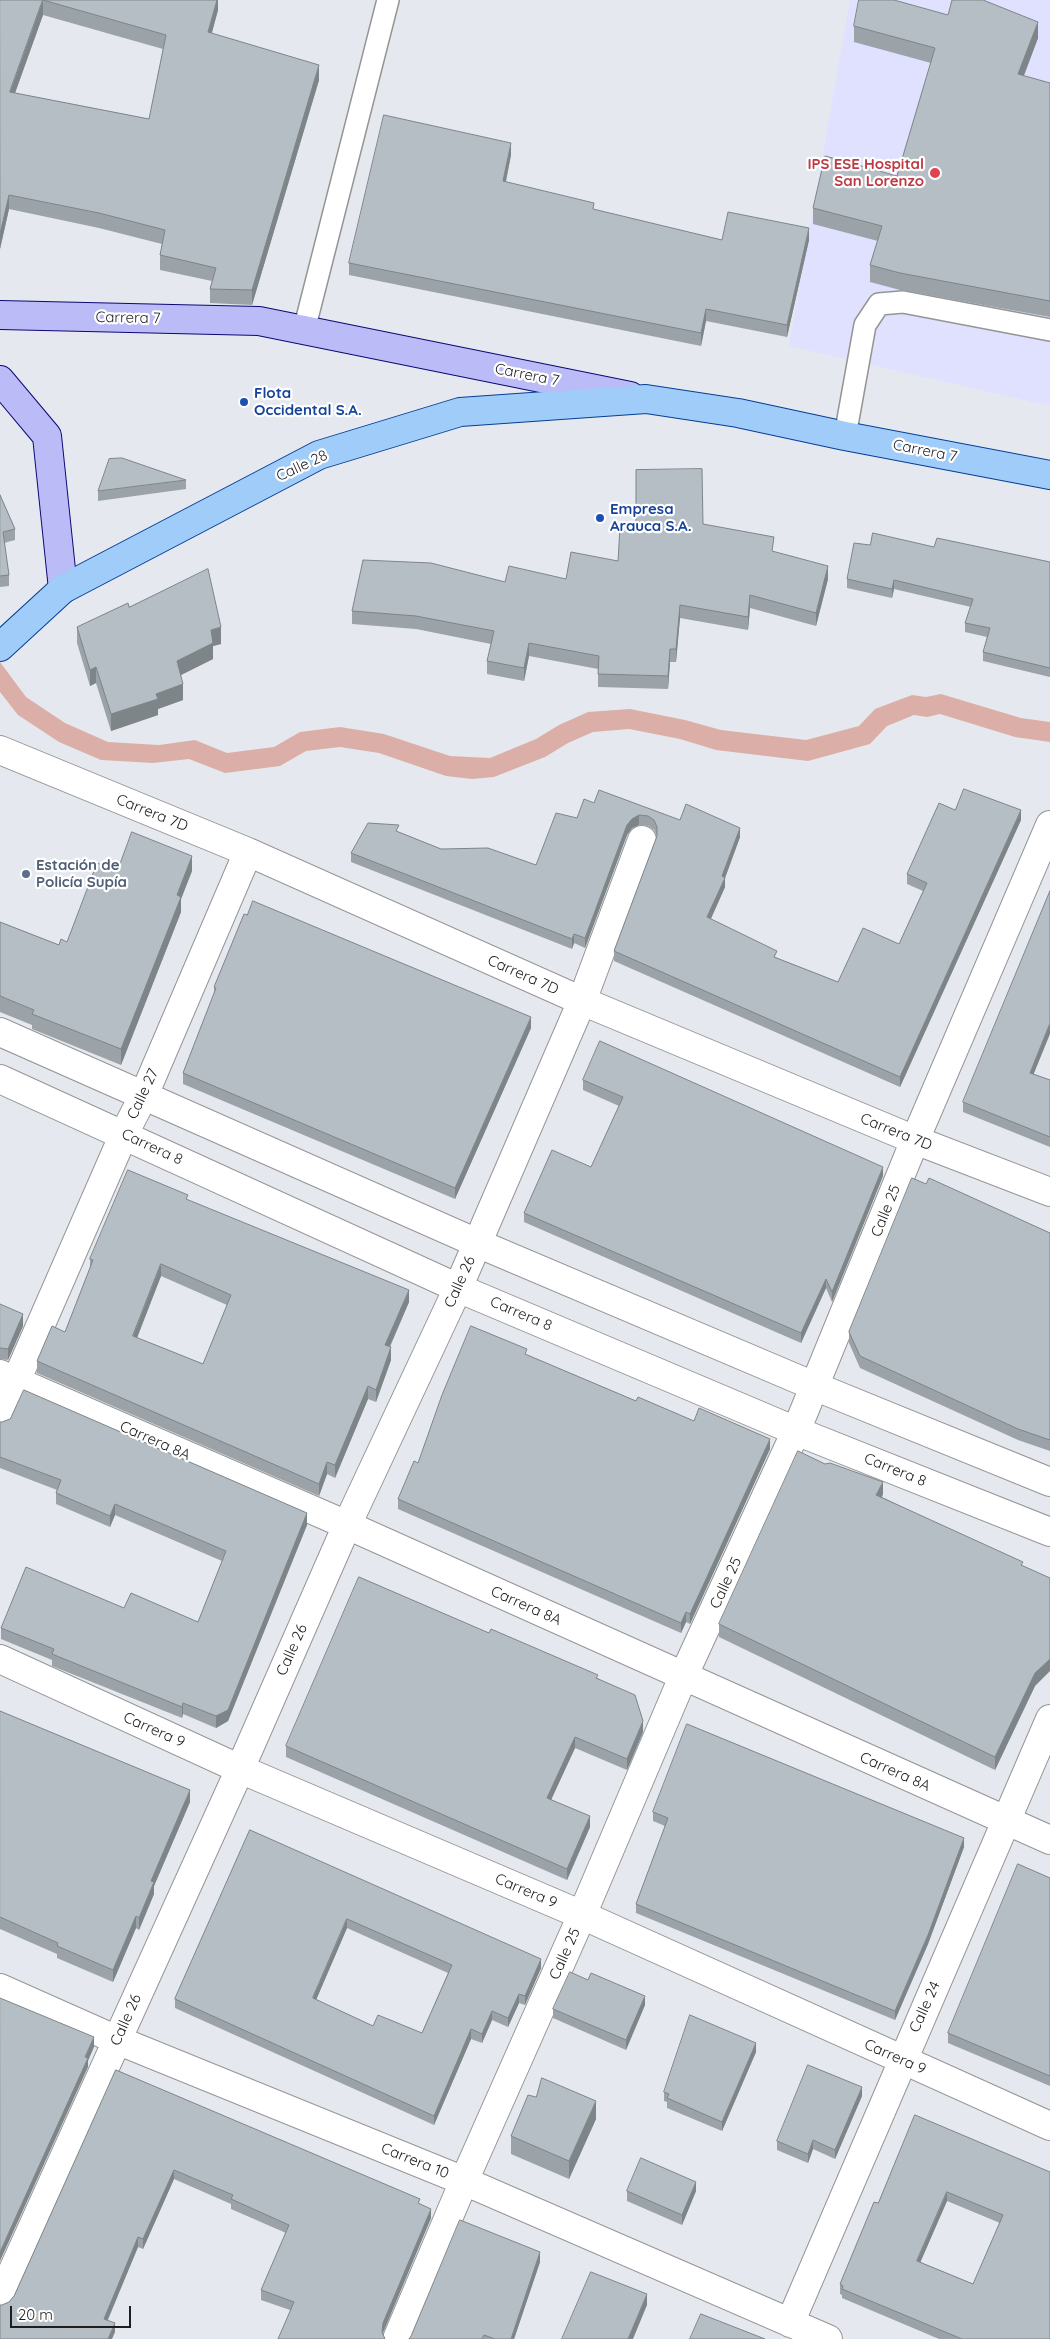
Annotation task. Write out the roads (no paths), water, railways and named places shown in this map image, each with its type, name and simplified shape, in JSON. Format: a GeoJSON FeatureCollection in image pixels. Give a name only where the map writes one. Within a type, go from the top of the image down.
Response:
{"type":"FeatureCollection","features":[{"type":"Feature","properties":{"kind":"main road","name":"Carrera 7"},"geometry":{"type":"LineString","coordinates":[[0,314],[259,321],[646,399],[738,412],[845,436],[1050,475]]}},
{"type":"Feature","properties":{"kind":"main road"},"geometry":{"type":"LineString","coordinates":[[0,380],[47,436],[63,590]]}},
{"type":"Feature","properties":{"kind":"main road","name":"Calle 28"},"geometry":{"type":"LineString","coordinates":[[9,639],[63,590],[319,455],[460,412],[646,399]]}},
{"type":"Feature","properties":{"kind":"street","name":"Carrera 7D"},"geometry":{"type":"LineString","coordinates":[[0,750],[248,852],[582,1001],[914,1140],[1050,1192]]}},
{"type":"Feature","properties":{"kind":"street","name":"Calle 25"},"geometry":{"type":"LineString","coordinates":[[397,2339],[464,2181],[582,1915],[682,1677],[796,1431],[914,1140],[1050,825]]}},
{"type":"Feature","properties":{"kind":"street","name":"Calle 26"},"geometry":{"type":"LineString","coordinates":[[0,2299],[240,1769],[347,1525],[458,1288],[582,1001],[642,840]]}},
{"type":"Feature","properties":{"kind":"street","name":"Calle 27"},"geometry":{"type":"LineString","coordinates":[[0,1418],[8,1377],[144,1095],[248,852]]}},
{"type":"Feature","properties":{"kind":"street"},"geometry":{"type":"LineString","coordinates":[[0,1032],[477,1243],[814,1386],[1050,1482]]}},
{"type":"Feature","properties":{"kind":"street","name":"Carrera 8"},"geometry":{"type":"LineString","coordinates":[[0,1079],[458,1288],[796,1431],[1050,1532]]}},
{"type":"Feature","properties":{"kind":"street","name":"Carrera 8A"},"geometry":{"type":"LineString","coordinates":[[8,1377],[347,1525],[682,1677],[1050,1840]]}},
{"type":"Feature","properties":{"kind":"street","name":"Carrera 9"},"geometry":{"type":"LineString","coordinates":[[0,1659],[240,1769],[582,1915],[1050,2126]]}},
{"type":"Feature","properties":{"kind":"street","name":"Calle 24"},"geometry":{"type":"LineString","coordinates":[[790,2323],[1050,1719]]}},
{"type":"Feature","properties":{"kind":"street","name":"Carrera 10"},"geometry":{"type":"LineString","coordinates":[[0,1988],[116,2040],[464,2181],[828,2339]]}},
{"type":"Feature","properties":{"kind":"lane"},"geometry":{"type":"LineString","coordinates":[[304,330],[388,0]]}},
{"type":"Feature","properties":{"kind":"lane"},"geometry":{"type":"LineString","coordinates":[[845,436],[865,325],[879,304],[904,302],[1050,330]]}},
{"type":"Feature","properties":{"kind":"place","name":"IPS ESE Hospital San Lorenzo"},"geometry":{"type":"Point","coordinates":[935,173]}},
{"type":"Feature","properties":{"kind":"place","name":"Flota Occidental S.A."},"geometry":{"type":"Point","coordinates":[244,402]}},
{"type":"Feature","properties":{"kind":"place","name":"Empresa Arauca S.A."},"geometry":{"type":"Point","coordinates":[600,518]}},
{"type":"Feature","properties":{"kind":"place","name":"Estación de Policía Supía"},"geometry":{"type":"Point","coordinates":[26,874]}}]}
